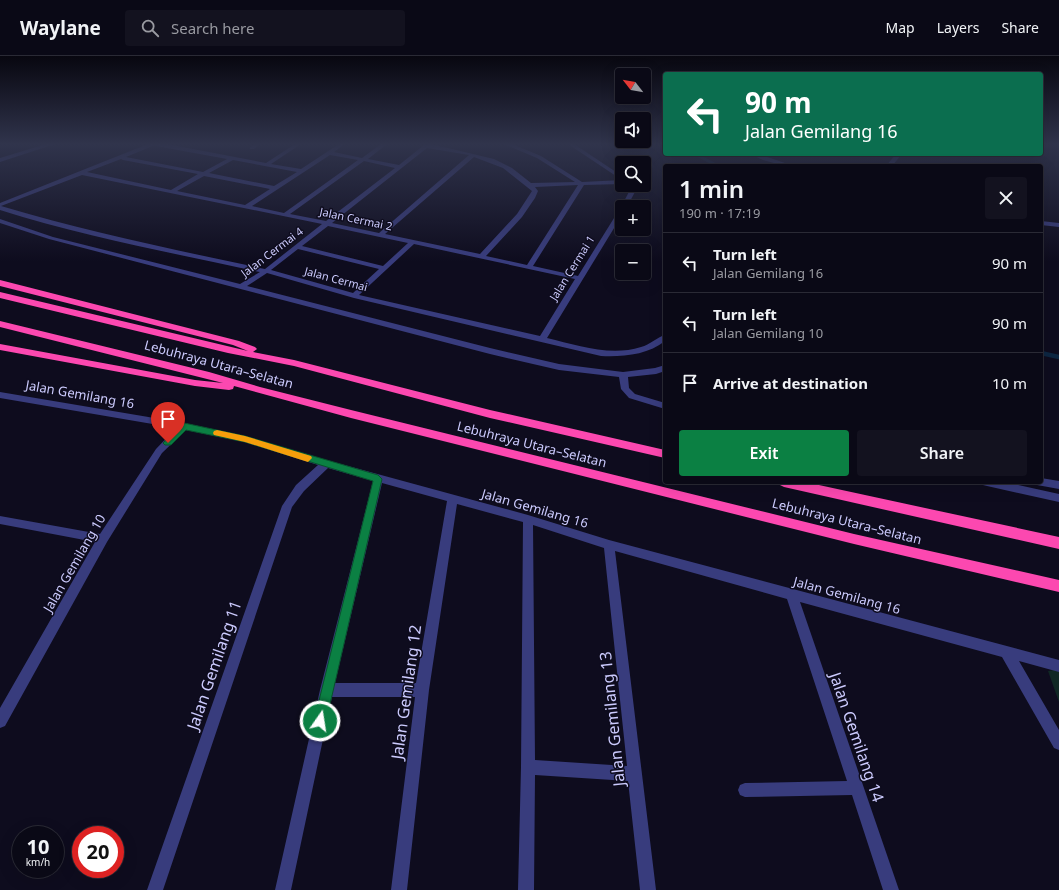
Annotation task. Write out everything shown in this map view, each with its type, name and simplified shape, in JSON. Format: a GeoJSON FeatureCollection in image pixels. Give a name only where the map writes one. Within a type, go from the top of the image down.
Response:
{"type":"FeatureCollection","features":[{"type":"Feature","properties":{"kind":"highway"},"geometry":{"type":"LineString","coordinates":[[0,283],[236,343],[294,363]]}},
{"type":"Feature","properties":{"kind":"highway","name":"Lebuhraya Utara–Selatan"},"geometry":{"type":"LineString","coordinates":[[0,295],[228,350],[294,363],[490,414],[663,454]]}},
{"type":"Feature","properties":{"kind":"highway","name":"Lebuhraya Utara–Selatan"},"geometry":{"type":"LineString","coordinates":[[0,324],[209,375],[258,390],[854,539],[1059,586]]}},
{"type":"Feature","properties":{"kind":"highway"},"geometry":{"type":"LineString","coordinates":[[0,347],[195,383],[258,390]]}},
{"type":"Feature","properties":{"kind":"highway","name":"Lebuhraya Utara–Selatan"},"geometry":{"type":"LineString","coordinates":[[793,484],[1059,543]]}},
{"type":"Feature","properties":{"kind":"street"},"geometry":{"type":"LineString","coordinates":[[0,206],[57,183]]}},
{"type":"Feature","properties":{"kind":"street","name":"Jalan Cermai 2"},"geometry":{"type":"LineString","coordinates":[[128,183],[325,223],[579,278]]}},
{"type":"Feature","properties":{"kind":"street"},"geometry":{"type":"LineString","coordinates":[[171,192],[187,183]]}},
{"type":"Feature","properties":{"kind":"street"},"geometry":{"type":"LineString","coordinates":[[250,183],[276,188]]}},
{"type":"Feature","properties":{"kind":"street"},"geometry":{"type":"LineString","coordinates":[[246,207],[284,183]]}},
{"type":"Feature","properties":{"kind":"street"},"geometry":{"type":"LineString","coordinates":[[285,215],[330,183]]}},
{"type":"Feature","properties":{"kind":"street","name":"Jalan Cermai 4"},"geometry":{"type":"LineString","coordinates":[[241,287],[266,271],[325,223],[379,183]]}},
{"type":"Feature","properties":{"kind":"street"},"geometry":{"type":"LineString","coordinates":[[380,235],[441,183]]}},
{"type":"Feature","properties":{"kind":"street"},"geometry":{"type":"LineString","coordinates":[[481,257],[517,217],[534,195],[535,191],[526,183]]}},
{"type":"Feature","properties":{"kind":"street"},"geometry":{"type":"LineString","coordinates":[[529,185],[604,183]]}},
{"type":"Feature","properties":{"kind":"street"},"geometry":{"type":"LineString","coordinates":[[529,267],[582,184]]}},
{"type":"Feature","properties":{"kind":"street","name":"Jalan Cermai"},"geometry":{"type":"LineString","coordinates":[[0,206],[31,218],[118,239],[266,271],[354,296],[594,352],[613,354],[632,352],[648,347],[663,338]]}},
{"type":"Feature","properties":{"kind":"street"},"geometry":{"type":"LineString","coordinates":[[0,221],[51,238],[490,352],[559,367],[592,372],[623,374],[656,371],[663,369]]}},
{"type":"Feature","properties":{"kind":"street","name":"Jalan Cermai 1"},"geometry":{"type":"LineString","coordinates":[[542,339],[615,221]]}},
{"type":"Feature","properties":{"kind":"street"},"geometry":{"type":"LineString","coordinates":[[1043,223],[1059,225]]}},
{"type":"Feature","properties":{"kind":"street"},"geometry":{"type":"LineString","coordinates":[[354,296],[413,242]]}},
{"type":"Feature","properties":{"kind":"street"},"geometry":{"type":"LineString","coordinates":[[296,247],[384,268]]}},
{"type":"Feature","properties":{"kind":"street"},"geometry":{"type":"LineString","coordinates":[[623,374],[626,389],[632,396],[663,405]]}},
{"type":"Feature","properties":{"kind":"street","name":"Jalan Gemilang 16"},"geometry":{"type":"LineString","coordinates":[[0,394],[184,426],[245,439],[452,500],[528,519],[609,545],[1059,666]]}},
{"type":"Feature","properties":{"kind":"street","name":"Jalan Gemilang 10"},"geometry":{"type":"LineString","coordinates":[[0,721],[103,539],[159,451],[184,426]]}},
{"type":"Feature","properties":{"kind":"street","name":"Jalan Gemilang 11"},"geometry":{"type":"LineString","coordinates":[[155,890],[287,506],[300,488],[326,464]]}},
{"type":"Feature","properties":{"kind":"street"},"geometry":{"type":"LineString","coordinates":[[283,890],[327,690],[378,479]]}},
{"type":"Feature","properties":{"kind":"street"},"geometry":{"type":"LineString","coordinates":[[1043,482],[1059,485]]}},
{"type":"Feature","properties":{"kind":"street"},"geometry":{"type":"LineString","coordinates":[[997,484],[1059,498]]}},
{"type":"Feature","properties":{"kind":"street","name":"Jalan Gemilang 12"},"geometry":{"type":"LineString","coordinates":[[399,890],[422,690],[452,500]]}},
{"type":"Feature","properties":{"kind":"street"},"geometry":{"type":"LineString","coordinates":[[526,890],[528,768],[528,519]]}},
{"type":"Feature","properties":{"kind":"street"},"geometry":{"type":"LineString","coordinates":[[0,520],[103,539]]}},
{"type":"Feature","properties":{"kind":"street","name":"Jalan Gemilang 13"},"geometry":{"type":"LineString","coordinates":[[609,545],[648,890]]}},
{"type":"Feature","properties":{"kind":"street","name":"Jalan Gemilang 14"},"geometry":{"type":"LineString","coordinates":[[792,594],[891,890]]}},
{"type":"Feature","properties":{"kind":"street"},"geometry":{"type":"LineString","coordinates":[[1007,653],[1059,743]]}},
{"type":"Feature","properties":{"kind":"street"},"geometry":{"type":"LineString","coordinates":[[327,690],[422,690]]}},
{"type":"Feature","properties":{"kind":"street"},"geometry":{"type":"LineString","coordinates":[[528,768],[635,774]]}},
{"type":"Feature","properties":{"kind":"street"},"geometry":{"type":"LineString","coordinates":[[745,790],[856,788]]}},
{"type":"Feature","properties":{"kind":"green space"},"geometry":{"type":"Polygon","coordinates":[[[1059,669],[1059,702],[1048,671],[1059,669]]]}},
{"type":"Feature","properties":{"kind":"waterway"},"geometry":{"type":"LineString","coordinates":[[1043,353],[1059,357]]}},
{"type":"Feature","properties":{"kind":"slow traffic"},"geometry":{"type":"LineString","coordinates":[[217,433],[245,439],[308,458]]}},
{"type":"Feature","properties":{"kind":"route"},"geometry":{"type":"LineString","coordinates":[[168,443],[184,426],[245,439],[378,479],[320,721]]}}]}
